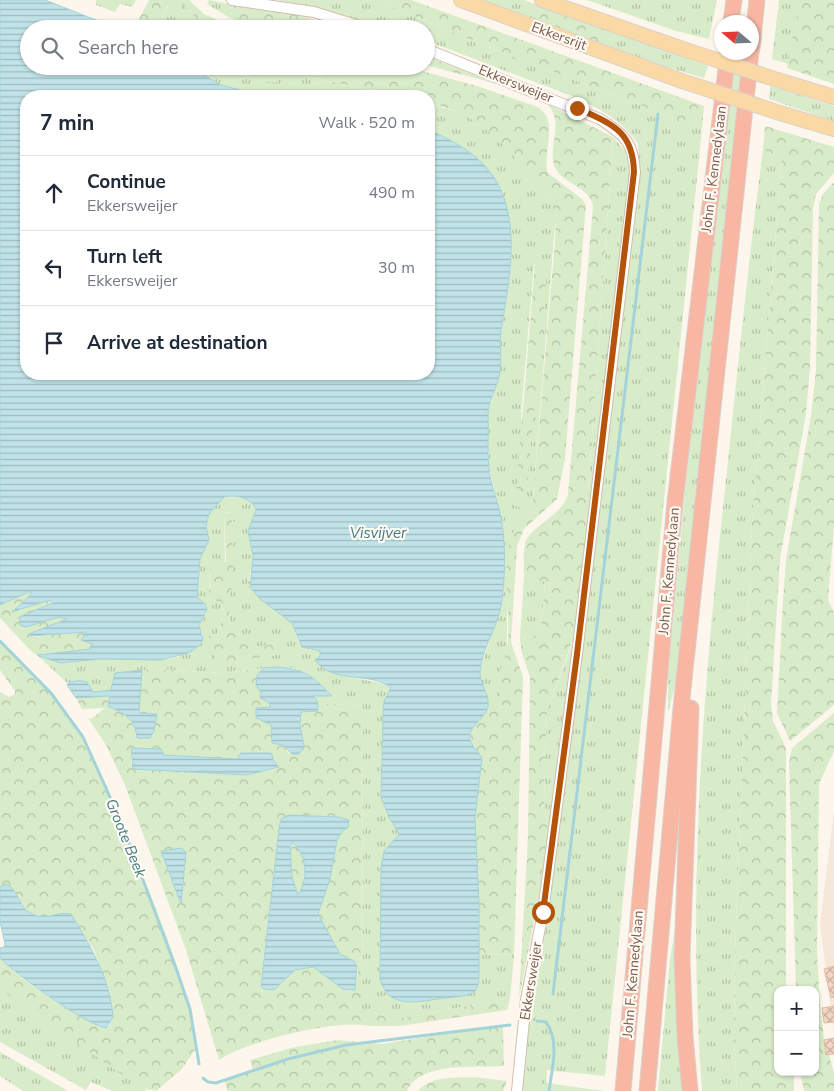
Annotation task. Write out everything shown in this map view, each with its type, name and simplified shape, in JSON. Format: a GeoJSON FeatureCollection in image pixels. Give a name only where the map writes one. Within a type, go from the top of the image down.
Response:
{"type":"FeatureCollection","features":[{"type":"Feature","properties":{"kind":"highway"},"geometry":{"type":"LineString","coordinates":[[732,15],[734,0]]}},
{"type":"Feature","properties":{"kind":"highway"},"geometry":{"type":"LineString","coordinates":[[755,15],[757,0]]}},
{"type":"Feature","properties":{"kind":"highway","name":"John F. Kennedylaan"},"geometry":{"type":"LineString","coordinates":[[623,1091],[675,502],[727,60]]}},
{"type":"Feature","properties":{"kind":"highway","name":"John F. Kennedylaan"},"geometry":{"type":"LineString","coordinates":[[647,1091],[696,563],[750,60]]}},
{"type":"Feature","properties":{"kind":"highway"},"geometry":{"type":"LineString","coordinates":[[690,1091],[685,1036],[682,958],[696,563]]}},
{"type":"Feature","properties":{"kind":"main road","name":"Ekkersrijt"},"geometry":{"type":"LineString","coordinates":[[461,0],[682,81],[834,129]]}},
{"type":"Feature","properties":{"kind":"main road","name":"Ekkersrijt"},"geometry":{"type":"LineString","coordinates":[[542,0],[686,50],[834,97]]}},
{"type":"Feature","properties":{"kind":"street"},"geometry":{"type":"LineString","coordinates":[[232,0],[314,12],[340,20]]}},
{"type":"Feature","properties":{"kind":"street","name":"Ekkersweijer"},"geometry":{"type":"LineString","coordinates":[[435,53],[600,119],[624,135],[634,156],[634,172],[578,644],[543,912],[526,1000],[517,1091]]}},
{"type":"Feature","properties":{"kind":"shaded area"},"geometry":{"type":"Polygon","coordinates":[[[834,810],[834,1032],[820,924],[834,810]]]}},
{"type":"Feature","properties":{"kind":"green space"},"geometry":{"type":"Polygon","coordinates":[[[96,0],[136,0],[132,7],[120,4],[115,12],[96,5],[96,0]]]}},
{"type":"Feature","properties":{"kind":"green space"},"geometry":{"type":"Polygon","coordinates":[[[149,0],[160,0],[168,5],[160,20],[139,20],[149,0]]]}},
{"type":"Feature","properties":{"kind":"green space"},"geometry":{"type":"Polygon","coordinates":[[[160,0],[179,0],[198,20],[161,20],[168,6],[160,0]]]}},
{"type":"Feature","properties":{"kind":"green space"},"geometry":{"type":"Polygon","coordinates":[[[179,0],[189,0],[204,14],[217,20],[198,20],[179,0]]]}},
{"type":"Feature","properties":{"kind":"green space"},"geometry":{"type":"Polygon","coordinates":[[[209,0],[234,5],[230,18],[207,4],[209,0]]]}},
{"type":"Feature","properties":{"kind":"green space"},"geometry":{"type":"Polygon","coordinates":[[[277,0],[375,0],[424,20],[359,20],[315,7],[277,0]]]}},
{"type":"Feature","properties":{"kind":"green space"},"geometry":{"type":"Polygon","coordinates":[[[375,0],[411,0],[704,106],[702,129],[494,49],[435,25],[435,20],[424,20],[375,0]]]}},
{"type":"Feature","properties":{"kind":"green space"},"geometry":{"type":"Polygon","coordinates":[[[478,0],[524,0],[543,7],[538,23],[478,0]]]}},
{"type":"Feature","properties":{"kind":"green space"},"geometry":{"type":"Polygon","coordinates":[[[587,0],[717,0],[709,39],[676,31],[587,0]]]}},
{"type":"Feature","properties":{"kind":"green space"},"geometry":{"type":"Polygon","coordinates":[[[779,0],[800,0],[789,64],[772,59],[779,0]]]}},
{"type":"Feature","properties":{"kind":"green space"},"geometry":{"type":"Polygon","coordinates":[[[800,0],[834,0],[834,84],[787,68],[800,0]]]}},
{"type":"Feature","properties":{"kind":"green space"},"geometry":{"type":"Polygon","coordinates":[[[234,5],[298,15],[316,20],[235,20],[230,18],[234,5]]]}},
{"type":"Feature","properties":{"kind":"green space"},"geometry":{"type":"Polygon","coordinates":[[[543,7],[615,33],[609,50],[538,23],[543,7]]]}},
{"type":"Feature","properties":{"kind":"green space"},"geometry":{"type":"Polygon","coordinates":[[[435,25],[702,129],[605,1076],[547,1070],[546,1083],[605,1091],[522,1091],[528,1025],[547,923],[595,550],[639,176],[638,144],[616,120],[587,103],[435,44],[435,25]]]}},
{"type":"Feature","properties":{"kind":"green space"},"geometry":{"type":"Polygon","coordinates":[[[615,33],[708,66],[704,78],[609,50],[615,33]]]}},
{"type":"Feature","properties":{"kind":"green space"},"geometry":{"type":"Polygon","coordinates":[[[435,59],[501,85],[435,67],[435,59]]]}},
{"type":"Feature","properties":{"kind":"green space"},"geometry":{"type":"Polygon","coordinates":[[[733,60],[743,60],[678,675],[668,712],[668,676],[685,491],[733,60]]]}},
{"type":"Feature","properties":{"kind":"green space"},"geometry":{"type":"Polygon","coordinates":[[[204,75],[246,75],[262,83],[259,75],[299,75],[371,90],[240,90],[221,85],[204,75]]]}},
{"type":"Feature","properties":{"kind":"green space"},"geometry":{"type":"Polygon","coordinates":[[[246,75],[273,75],[278,77],[278,82],[262,83],[246,75]]]}},
{"type":"Feature","properties":{"kind":"green space"},"geometry":{"type":"Polygon","coordinates":[[[299,75],[435,75],[477,86],[535,106],[543,111],[549,127],[548,173],[582,199],[586,205],[565,458],[557,499],[524,529],[517,546],[511,642],[523,677],[514,955],[479,954],[475,818],[482,758],[473,745],[471,735],[474,726],[487,706],[488,700],[502,704],[499,681],[508,641],[506,578],[508,553],[512,535],[528,511],[533,498],[555,241],[554,211],[548,194],[496,138],[468,117],[435,105],[435,90],[371,90],[299,75]]]}},
{"type":"Feature","properties":{"kind":"green space"},"geometry":{"type":"Polygon","coordinates":[[[770,86],[834,106],[834,121],[769,99],[770,86]]]}},
{"type":"Feature","properties":{"kind":"green space"},"geometry":{"type":"Polygon","coordinates":[[[547,104],[613,137],[588,491],[590,510],[574,636],[547,711],[544,798],[549,843],[519,999],[528,836],[530,677],[522,653],[520,639],[537,635],[541,631],[545,582],[524,576],[524,552],[528,537],[559,509],[568,494],[593,207],[587,194],[562,177],[554,165],[553,149],[556,126],[555,118],[547,104]]]}},
{"type":"Feature","properties":{"kind":"green space"},"geometry":{"type":"Polygon","coordinates":[[[435,105],[469,116],[494,135],[548,194],[556,212],[533,498],[529,513],[516,530],[507,609],[507,650],[499,679],[502,705],[488,700],[480,677],[480,669],[500,608],[504,555],[502,525],[489,466],[488,413],[500,373],[501,333],[511,265],[511,239],[507,213],[499,188],[481,162],[435,134],[435,105]],[[534,264],[521,415],[521,422],[547,273],[534,264]]]}},
{"type":"Feature","properties":{"kind":"green space"},"geometry":{"type":"Polygon","coordinates":[[[765,126],[834,147],[834,173],[816,194],[813,208],[810,369],[806,414],[780,559],[771,704],[773,721],[786,748],[786,986],[774,986],[774,1076],[794,1076],[794,1091],[737,1091],[734,1040],[735,949],[752,524],[782,157],[763,150],[765,126]]]}},
{"type":"Feature","properties":{"kind":"green space"},"geometry":{"type":"Polygon","coordinates":[[[613,137],[625,151],[630,169],[590,510],[588,491],[613,137]]]}},
{"type":"Feature","properties":{"kind":"green space"},"geometry":{"type":"Polygon","coordinates":[[[763,150],[782,156],[752,524],[735,949],[734,1040],[737,1091],[702,1091],[696,940],[697,865],[704,715],[717,564],[763,150]]]}},
{"type":"Feature","properties":{"kind":"green space"},"geometry":{"type":"Polygon","coordinates":[[[834,182],[834,526],[828,600],[834,613],[834,705],[790,741],[777,713],[786,560],[811,416],[816,370],[819,204],[823,194],[834,182]]]}},
{"type":"Feature","properties":{"kind":"green space"},"geometry":{"type":"Polygon","coordinates":[[[535,263],[547,272],[525,509],[515,506],[535,263]]]}},
{"type":"Feature","properties":{"kind":"green space"},"geometry":{"type":"Polygon","coordinates":[[[237,496],[248,500],[256,510],[248,531],[253,556],[249,581],[292,623],[299,643],[307,649],[320,651],[320,656],[343,676],[382,683],[391,688],[384,701],[381,797],[389,817],[399,834],[384,851],[381,867],[380,979],[382,989],[405,1002],[468,994],[478,983],[479,954],[514,955],[510,998],[404,1018],[389,1018],[374,1012],[373,1026],[362,1025],[363,706],[318,703],[314,696],[332,696],[309,675],[294,668],[274,667],[223,673],[157,669],[116,673],[112,690],[93,692],[78,683],[67,683],[37,655],[60,663],[100,659],[161,660],[178,657],[203,642],[209,653],[216,653],[215,662],[234,662],[281,654],[271,644],[255,648],[230,628],[229,512],[224,513],[225,562],[216,562],[210,566],[209,588],[213,600],[222,602],[223,605],[221,625],[217,636],[203,635],[200,628],[201,621],[207,612],[205,604],[197,597],[200,559],[209,540],[206,526],[209,514],[224,497],[237,496]]]}},
{"type":"Feature","properties":{"kind":"green space"},"geometry":{"type":"Polygon","coordinates":[[[238,512],[243,517],[241,520],[232,520],[233,568],[230,628],[255,647],[272,644],[278,645],[281,654],[234,662],[215,663],[215,654],[203,652],[203,635],[217,636],[221,625],[223,605],[222,602],[209,599],[210,562],[226,562],[224,513],[238,512]]]}},
{"type":"Feature","properties":{"kind":"green space"},"geometry":{"type":"Polygon","coordinates":[[[524,576],[545,582],[541,631],[537,635],[520,639],[524,576]]]}},
{"type":"Feature","properties":{"kind":"green space"},"geometry":{"type":"Polygon","coordinates":[[[31,591],[31,594],[13,610],[18,611],[50,600],[53,603],[44,608],[26,627],[59,617],[67,619],[31,633],[33,637],[82,631],[87,633],[81,639],[93,644],[92,649],[37,655],[32,652],[0,618],[0,605],[31,591]]]}},
{"type":"Feature","properties":{"kind":"green space"},"geometry":{"type":"Polygon","coordinates":[[[0,641],[51,693],[83,737],[123,821],[123,826],[176,963],[192,1019],[197,1047],[181,1070],[156,1091],[141,1088],[0,989],[0,958],[35,988],[63,1006],[104,1028],[110,1025],[110,993],[94,950],[85,937],[53,916],[41,917],[33,915],[27,911],[12,889],[6,884],[0,887],[0,692],[9,697],[15,694],[15,691],[0,670],[0,641]]]}},
{"type":"Feature","properties":{"kind":"green space"},"geometry":{"type":"Polygon","coordinates":[[[572,644],[549,843],[544,798],[547,711],[572,644]]]}},
{"type":"Feature","properties":{"kind":"green space"},"geometry":{"type":"Polygon","coordinates":[[[263,668],[256,681],[264,699],[271,707],[257,720],[270,723],[272,727],[272,743],[283,745],[289,753],[304,746],[300,725],[301,712],[317,711],[318,703],[363,706],[362,1025],[330,1026],[288,1034],[248,1046],[219,1060],[186,950],[125,785],[106,745],[88,718],[91,719],[105,708],[82,709],[76,698],[110,696],[108,706],[131,721],[137,738],[154,731],[155,724],[148,713],[139,713],[142,670],[157,669],[223,673],[263,668]],[[131,748],[131,763],[247,775],[276,769],[270,753],[241,753],[237,759],[169,757],[131,748]],[[289,815],[281,819],[279,829],[261,981],[279,986],[295,970],[313,967],[343,989],[355,990],[358,971],[354,961],[340,954],[318,914],[330,879],[337,840],[348,827],[338,817],[289,815]]]}},
{"type":"Feature","properties":{"kind":"green space"},"geometry":{"type":"Polygon","coordinates":[[[834,713],[834,751],[819,784],[817,950],[819,986],[796,986],[789,763],[792,748],[834,713]]]}},
{"type":"Feature","properties":{"kind":"green space"},"geometry":{"type":"Polygon","coordinates":[[[292,842],[301,854],[305,867],[304,882],[298,895],[292,877],[290,846],[292,842]]]}},
{"type":"Feature","properties":{"kind":"green space"},"geometry":{"type":"Polygon","coordinates":[[[676,924],[682,1091],[658,1091],[670,959],[676,924]]]}},
{"type":"Feature","properties":{"kind":"green space"},"geometry":{"type":"Polygon","coordinates":[[[819,987],[824,1037],[834,1073],[834,1091],[804,1091],[801,1076],[819,1076],[819,987]]]}},
{"type":"Feature","properties":{"kind":"green space"},"geometry":{"type":"Polygon","coordinates":[[[0,989],[147,1091],[112,1091],[91,1082],[86,1090],[0,1042],[0,989]]]}},
{"type":"Feature","properties":{"kind":"green space"},"geometry":{"type":"Polygon","coordinates":[[[510,998],[507,1010],[400,1026],[373,1026],[373,1012],[389,1018],[404,1018],[510,998]]]}},
{"type":"Feature","properties":{"kind":"green space"},"geometry":{"type":"Polygon","coordinates":[[[503,1026],[504,1066],[436,1070],[414,1081],[407,1091],[227,1091],[225,1081],[254,1072],[250,1060],[295,1047],[338,1040],[381,1044],[503,1026]]]}},
{"type":"Feature","properties":{"kind":"green space"},"geometry":{"type":"Polygon","coordinates":[[[0,1052],[68,1091],[23,1091],[0,1076],[0,1052]]]}},
{"type":"Feature","properties":{"kind":"green space"},"geometry":{"type":"Polygon","coordinates":[[[475,1077],[507,1081],[503,1091],[418,1091],[430,1082],[437,1080],[475,1077]]]}},
{"type":"Feature","properties":{"kind":"water","name":"Visvijver"},"geometry":{"type":"Polygon","coordinates":[[[0,0],[45,0],[96,20],[20,20],[20,75],[204,75],[221,85],[240,90],[20,90],[20,380],[435,380],[435,133],[456,143],[480,161],[494,178],[504,198],[509,219],[511,241],[508,287],[500,335],[500,372],[488,415],[489,468],[502,523],[504,575],[499,614],[481,663],[480,671],[488,707],[473,728],[470,737],[472,744],[482,758],[475,818],[479,903],[479,977],[475,991],[461,996],[406,1002],[390,996],[384,989],[380,979],[381,867],[384,851],[399,834],[389,817],[381,797],[384,701],[391,688],[374,680],[332,673],[322,668],[315,660],[320,656],[320,651],[302,647],[292,623],[260,599],[250,587],[253,556],[248,531],[256,510],[251,502],[234,496],[224,497],[209,514],[206,526],[209,540],[200,559],[197,597],[205,604],[207,610],[199,625],[203,640],[199,646],[188,653],[161,660],[100,659],[60,663],[37,655],[91,649],[93,644],[81,640],[86,632],[30,636],[31,633],[67,619],[59,617],[26,627],[20,625],[19,617],[53,603],[50,600],[12,612],[31,594],[31,591],[0,605],[0,0]]]}},
{"type":"Feature","properties":{"kind":"water"},"geometry":{"type":"Polygon","coordinates":[[[263,668],[292,669],[306,674],[319,683],[332,696],[314,696],[318,703],[318,711],[301,712],[300,725],[304,746],[299,754],[292,754],[283,745],[272,743],[272,727],[270,724],[256,718],[256,708],[271,707],[268,702],[260,698],[261,693],[256,685],[257,676],[263,668]]]}},
{"type":"Feature","properties":{"kind":"water"},"geometry":{"type":"Polygon","coordinates":[[[142,670],[139,713],[157,714],[154,731],[150,738],[137,738],[131,721],[108,706],[110,696],[76,698],[67,685],[73,681],[82,681],[87,682],[93,692],[111,690],[115,673],[142,670]]]}},
{"type":"Feature","properties":{"kind":"water"},"geometry":{"type":"Polygon","coordinates":[[[131,748],[161,749],[164,755],[237,759],[241,753],[270,753],[279,767],[247,775],[133,769],[131,748]]]}},
{"type":"Feature","properties":{"kind":"water"},"geometry":{"type":"Polygon","coordinates":[[[289,815],[338,817],[349,820],[348,827],[337,840],[330,879],[318,914],[340,954],[354,961],[357,967],[355,990],[343,989],[313,967],[295,970],[274,990],[264,989],[261,986],[281,819],[289,815]],[[292,842],[290,846],[292,877],[298,895],[304,882],[305,867],[297,848],[292,842]]]}},
{"type":"Feature","properties":{"kind":"water"},"geometry":{"type":"Polygon","coordinates":[[[181,848],[186,852],[181,904],[161,851],[181,848]]]}},
{"type":"Feature","properties":{"kind":"water"},"geometry":{"type":"Polygon","coordinates":[[[6,884],[14,890],[27,911],[32,914],[42,917],[66,913],[71,914],[98,963],[108,989],[113,1017],[106,1028],[96,1025],[67,1009],[20,976],[0,958],[0,948],[4,947],[5,944],[0,921],[0,887],[6,884]]]}},
{"type":"Feature","properties":{"kind":"building"},"geometry":{"type":"Polygon","coordinates":[[[834,966],[834,997],[831,998],[824,969],[834,966]]]}},
{"type":"Feature","properties":{"kind":"building"},"geometry":{"type":"Polygon","coordinates":[[[834,1006],[834,1022],[824,1023],[822,1008],[834,1006]]]}},
{"type":"Feature","properties":{"kind":"building"},"geometry":{"type":"Polygon","coordinates":[[[834,1038],[834,1054],[826,1055],[824,1040],[834,1038]]]}},
{"type":"Feature","properties":{"kind":"waterway"},"geometry":{"type":"LineString","coordinates":[[553,994],[658,114]]}},
{"type":"Feature","properties":{"kind":"waterway","name":"Groote Beek"},"geometry":{"type":"LineString","coordinates":[[0,641],[51,693],[83,737],[123,826],[177,971],[190,1009],[199,1064]]}},
{"type":"Feature","properties":{"kind":"waterway","name":"Groote Beek"},"geometry":{"type":"LineString","coordinates":[[537,1021],[546,1022],[553,1038],[554,1055],[549,1091]]}},
{"type":"Feature","properties":{"kind":"waterway","name":"Groote Beek"},"geometry":{"type":"LineString","coordinates":[[203,1078],[208,1082],[216,1083],[288,1059],[346,1045],[510,1025]]}},
{"type":"Feature","properties":{"kind":"route"},"geometry":{"type":"LineString","coordinates":[[543,912],[577,654],[634,172],[634,156],[631,146],[624,135],[600,119],[577,108]]}}]}
